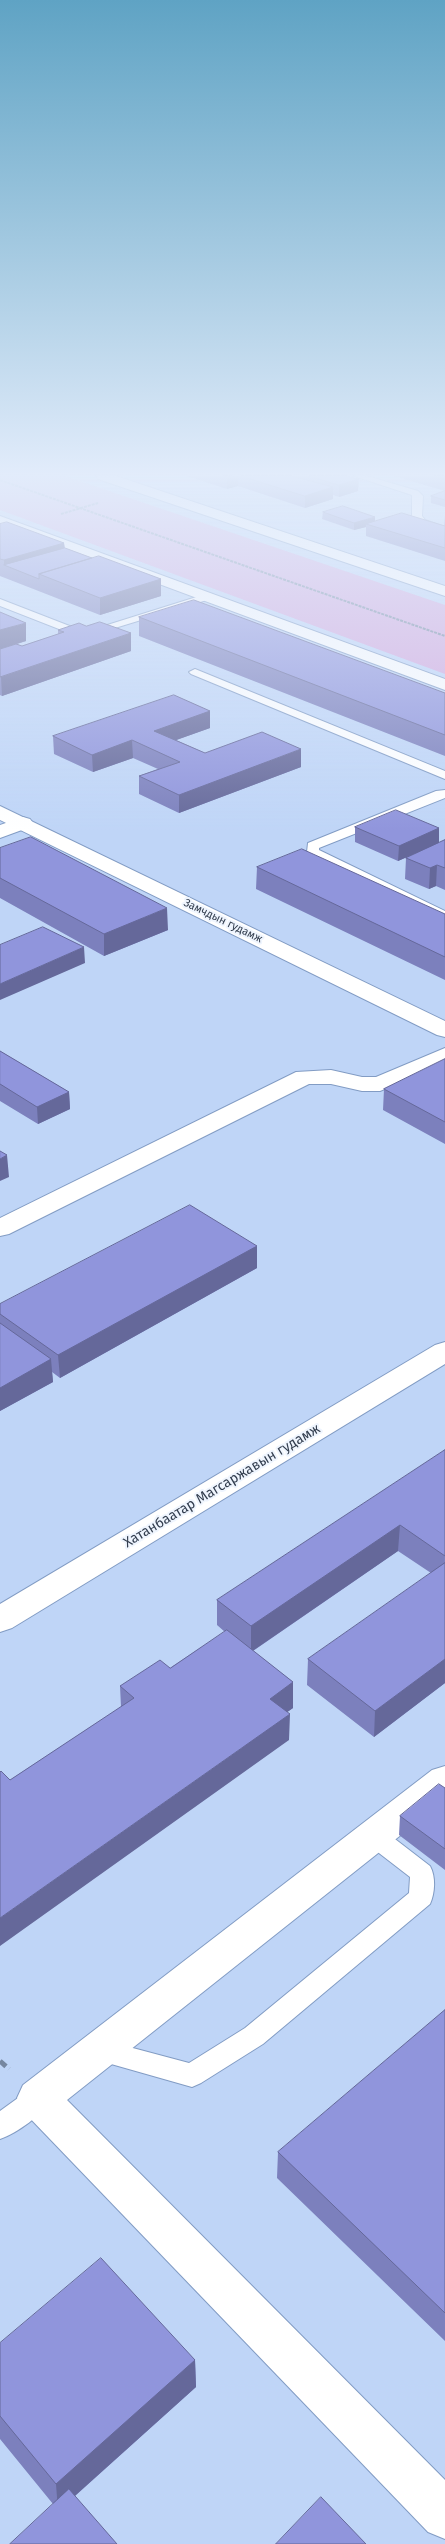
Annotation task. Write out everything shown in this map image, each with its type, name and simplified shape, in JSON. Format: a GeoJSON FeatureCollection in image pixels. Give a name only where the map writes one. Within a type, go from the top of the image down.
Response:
{"type":"FeatureCollection","features":[{"type":"Feature","properties":{"kind":"street"},"geometry":{"type":"LineString","coordinates":[[200,595],[445,685]]}},
{"type":"Feature","properties":{"kind":"street","name":"Замчдын гудамж"},"geometry":{"type":"LineString","coordinates":[[0,812],[445,1030]]}},
{"type":"Feature","properties":{"kind":"street"},"geometry":{"type":"LineString","coordinates":[[0,832],[23,823]]}},
{"type":"Feature","properties":{"kind":"street"},"geometry":{"type":"LineString","coordinates":[[0,1228],[305,1077],[331,1077],[362,1084],[380,1084],[445,1055]]}},
{"type":"Feature","properties":{"kind":"street","name":"Хатанбаатар Магсаржавын гудамж"},"geometry":{"type":"LineString","coordinates":[[0,1620],[445,1351]]}},
{"type":"Feature","properties":{"kind":"street"},"geometry":{"type":"LineString","coordinates":[[445,1780],[38,2098],[445,2515]]}},
{"type":"Feature","properties":{"kind":"lane"},"geometry":{"type":"LineString","coordinates":[[64,641],[206,597]]}},
{"type":"Feature","properties":{"kind":"lane"},"geometry":{"type":"LineString","coordinates":[[0,602],[82,635]]}},
{"type":"Feature","properties":{"kind":"lane"},"geometry":{"type":"LineString","coordinates":[[195,672],[445,775]]}},
{"type":"Feature","properties":{"kind":"lane"},"geometry":{"type":"LineString","coordinates":[[445,794],[440,794],[313,846],[313,852],[445,916]]}},
{"type":"Feature","properties":{"kind":"lane"},"geometry":{"type":"LineString","coordinates":[[99,2050],[192,2075],[254,2036],[421,1898],[422,1873],[374,1836]]}},
{"type":"Feature","properties":{"kind":"lane"},"geometry":{"type":"LineString","coordinates":[[0,2127],[38,2098]]}},
{"type":"Feature","properties":{"kind":"path"},"geometry":{"type":"LineString","coordinates":[[328,595],[445,636]]}},
{"type":"Feature","properties":{"kind":"shaded area"},"geometry":{"type":"Polygon","coordinates":[[[230,595],[415,595],[445,605],[445,674],[230,595]]]}},
{"type":"Feature","properties":{"kind":"building"},"geometry":{"type":"Polygon","coordinates":[[[92,595],[111,595],[100,598],[92,595]]]}},
{"type":"Feature","properties":{"kind":"building"},"geometry":{"type":"Polygon","coordinates":[[[194,600],[445,693],[445,735],[139,617],[194,600]]]}},
{"type":"Feature","properties":{"kind":"building"},"geometry":{"type":"Polygon","coordinates":[[[0,612],[26,623],[0,630],[0,612]]]}},
{"type":"Feature","properties":{"kind":"building"},"geometry":{"type":"Polygon","coordinates":[[[100,622],[131,633],[0,677],[0,649],[16,644],[22,646],[64,632],[58,630],[79,623],[86,626],[100,622]]]}},
{"type":"Feature","properties":{"kind":"building"},"geometry":{"type":"Polygon","coordinates":[[[174,695],[210,711],[154,731],[205,753],[262,732],[301,749],[179,795],[139,776],[180,762],[132,740],[92,755],[53,736],[174,695]]]}},
{"type":"Feature","properties":{"kind":"building"},"geometry":{"type":"Polygon","coordinates":[[[396,810],[439,828],[399,846],[355,827],[396,810]]]}},
{"type":"Feature","properties":{"kind":"building"},"geometry":{"type":"Polygon","coordinates":[[[31,837],[167,908],[104,934],[0,878],[0,848],[31,837]]]}},
{"type":"Feature","properties":{"kind":"building"},"geometry":{"type":"Polygon","coordinates":[[[445,840],[445,868],[437,865],[430,868],[406,858],[445,840]]]}},
{"type":"Feature","properties":{"kind":"building"},"geometry":{"type":"Polygon","coordinates":[[[302,849],[445,914],[445,957],[257,867],[302,849]]]}},
{"type":"Feature","properties":{"kind":"building"},"geometry":{"type":"Polygon","coordinates":[[[43,927],[84,947],[0,984],[0,945],[43,927]]]}},
{"type":"Feature","properties":{"kind":"building"},"geometry":{"type":"Polygon","coordinates":[[[0,1051],[69,1092],[37,1107],[0,1084],[0,1051]]]}},
{"type":"Feature","properties":{"kind":"building"},"geometry":{"type":"Polygon","coordinates":[[[445,1059],[445,1122],[384,1089],[445,1059]]]}},
{"type":"Feature","properties":{"kind":"building"},"geometry":{"type":"Polygon","coordinates":[[[0,1151],[7,1155],[0,1159],[0,1151]]]}},
{"type":"Feature","properties":{"kind":"building"},"geometry":{"type":"Polygon","coordinates":[[[190,1205],[257,1246],[58,1355],[0,1314],[0,1304],[190,1205]]]}},
{"type":"Feature","properties":{"kind":"building"},"geometry":{"type":"Polygon","coordinates":[[[0,1323],[51,1359],[0,1388],[0,1323]]]}},
{"type":"Feature","properties":{"kind":"building"},"geometry":{"type":"Polygon","coordinates":[[[445,1450],[445,1556],[400,1525],[251,1626],[217,1600],[445,1450]]]}},
{"type":"Feature","properties":{"kind":"building"},"geometry":{"type":"Polygon","coordinates":[[[445,1563],[445,1659],[375,1711],[308,1659],[445,1563]]]}},
{"type":"Feature","properties":{"kind":"building"},"geometry":{"type":"Polygon","coordinates":[[[227,1630],[293,1682],[270,1699],[290,1714],[0,1918],[0,1772],[10,1780],[134,1698],[120,1686],[160,1660],[170,1668],[227,1630]]]}},
{"type":"Feature","properties":{"kind":"building"},"geometry":{"type":"Polygon","coordinates":[[[439,1784],[445,1788],[445,1849],[400,1816],[439,1784]]]}},
{"type":"Feature","properties":{"kind":"building"},"geometry":{"type":"Polygon","coordinates":[[[445,2010],[445,2313],[278,2152],[445,2010]]]}},
{"type":"Feature","properties":{"kind":"building"},"geometry":{"type":"Polygon","coordinates":[[[101,2258],[195,2360],[56,2484],[0,2416],[0,2343],[101,2258]]]}},
{"type":"Feature","properties":{"kind":"building"},"geometry":{"type":"Polygon","coordinates":[[[69,2489],[117,2544],[10,2544],[69,2489]]]}},
{"type":"Feature","properties":{"kind":"building"},"geometry":{"type":"Polygon","coordinates":[[[321,2497],[366,2544],[276,2544],[321,2497]]]}}]}
